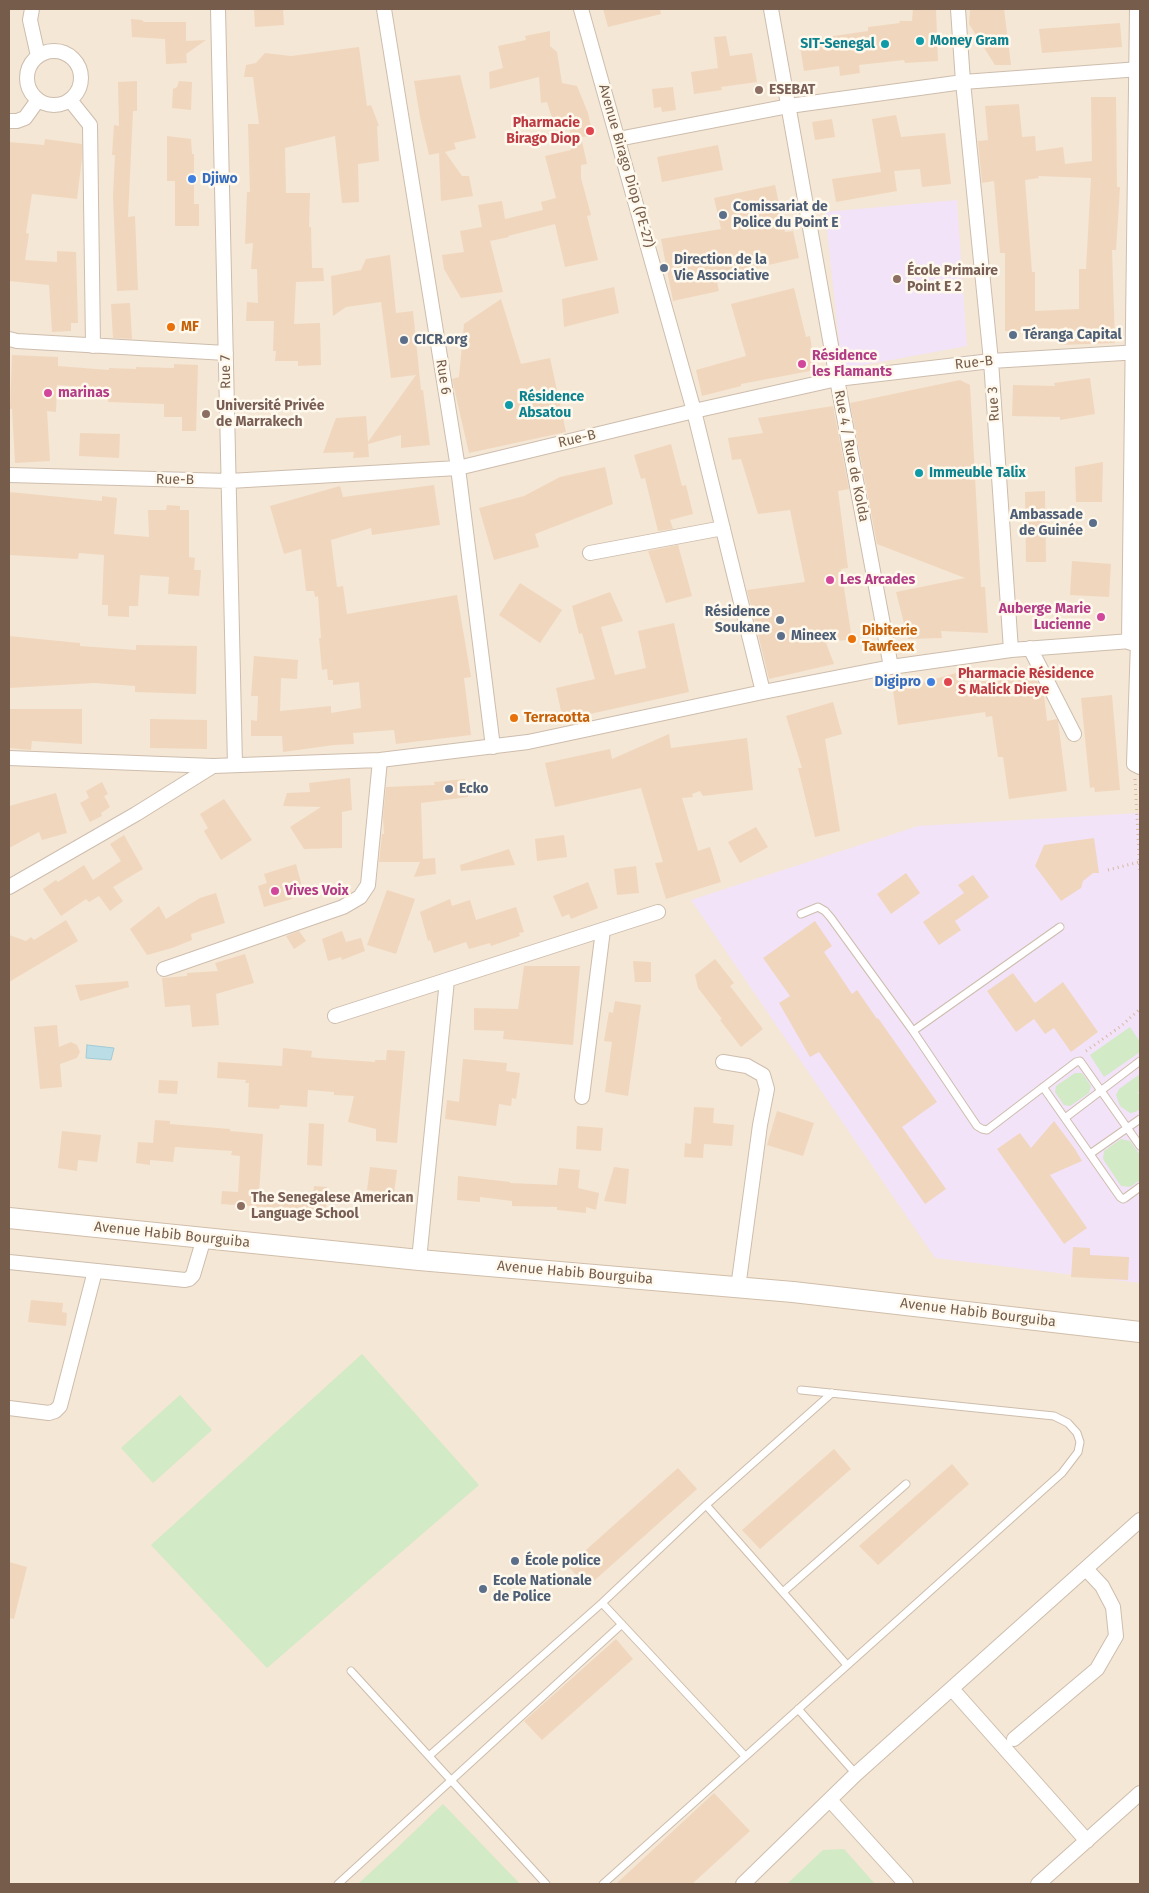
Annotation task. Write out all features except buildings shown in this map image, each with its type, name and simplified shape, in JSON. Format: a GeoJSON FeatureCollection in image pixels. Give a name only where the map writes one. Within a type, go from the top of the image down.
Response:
{"type":"FeatureCollection","features":[{"type":"Feature","properties":{"kind":"main road","name":"Avenue Habib Bourguiba"},"geometry":{"type":"LineString","coordinates":[[9,1218],[419,1260],[793,1292],[1140,1332]]}},
{"type":"Feature","properties":{"kind":"street"},"geometry":{"type":"LineString","coordinates":[[32,9],[30,20],[38,56]]}},
{"type":"Feature","properties":{"kind":"street","name":"Rue 7"},"geometry":{"type":"LineString","coordinates":[[218,9],[235,765]]}},
{"type":"Feature","properties":{"kind":"street","name":"Rue 6"},"geometry":{"type":"LineString","coordinates":[[384,9],[458,468],[493,747]]}},
{"type":"Feature","properties":{"kind":"street","name":"Avenue Birago Diop (PE-27)"},"geometry":{"type":"LineString","coordinates":[[581,9],[694,411],[763,692]]}},
{"type":"Feature","properties":{"kind":"street","name":"Rue 4 / Rue de Kolda"},"geometry":{"type":"LineString","coordinates":[[771,9],[891,667]]}},
{"type":"Feature","properties":{"kind":"street","name":"Rue 3"},"geometry":{"type":"LineString","coordinates":[[958,9],[963,82],[991,361],[1011,650]]}},
{"type":"Feature","properties":{"kind":"street"},"geometry":{"type":"LineString","coordinates":[[1137,765],[1138,9]]}},
{"type":"Feature","properties":{"kind":"street"},"geometry":{"type":"LineString","coordinates":[[45,52],[62,52],[70,56],[75,62],[81,78],[79,86],[70,100],[54,105],[38,100],[32,94],[27,78],[32,62],[38,56],[45,52]]}},
{"type":"Feature","properties":{"kind":"street"},"geometry":{"type":"LineString","coordinates":[[618,139],[789,106],[963,82],[1139,69]]}},
{"type":"Feature","properties":{"kind":"street"},"geometry":{"type":"LineString","coordinates":[[9,121],[25,118],[38,100]]}},
{"type":"Feature","properties":{"kind":"street"},"geometry":{"type":"LineString","coordinates":[[70,100],[90,125],[93,346]]}},
{"type":"Feature","properties":{"kind":"street"},"geometry":{"type":"LineString","coordinates":[[9,339],[93,346],[226,352]]}},
{"type":"Feature","properties":{"kind":"street","name":"Rue-B"},"geometry":{"type":"LineString","coordinates":[[9,475],[229,481],[458,468],[694,411],[837,379],[991,361],[1137,352]]}},
{"type":"Feature","properties":{"kind":"street"},"geometry":{"type":"LineString","coordinates":[[590,553],[723,528]]}},
{"type":"Feature","properties":{"kind":"street"},"geometry":{"type":"LineString","coordinates":[[9,758],[213,766],[380,760],[528,742],[891,667],[1011,650],[1137,641]]}},
{"type":"Feature","properties":{"kind":"street"},"geometry":{"type":"LineString","coordinates":[[1030,648],[1074,734]]}},
{"type":"Feature","properties":{"kind":"street"},"geometry":{"type":"LineString","coordinates":[[164,969],[343,906],[360,897],[368,885],[380,760]]}},
{"type":"Feature","properties":{"kind":"street"},"geometry":{"type":"LineString","coordinates":[[9,887],[136,814],[213,766]]}},
{"type":"Feature","properties":{"kind":"street"},"geometry":{"type":"LineString","coordinates":[[335,1016],[658,912]]}},
{"type":"Feature","properties":{"kind":"street"},"geometry":{"type":"LineString","coordinates":[[582,1097],[603,930]]}},
{"type":"Feature","properties":{"kind":"street"},"geometry":{"type":"LineString","coordinates":[[419,1260],[447,980]]}},
{"type":"Feature","properties":{"kind":"street"},"geometry":{"type":"LineString","coordinates":[[723,1062],[747,1066],[763,1075],[767,1089],[760,1125],[738,1288]]}},
{"type":"Feature","properties":{"kind":"street"},"geometry":{"type":"LineString","coordinates":[[9,1262],[189,1279],[197,1268],[204,1238]]}},
{"type":"Feature","properties":{"kind":"street"},"geometry":{"type":"LineString","coordinates":[[10,1411],[49,1413],[55,1411],[60,1406],[95,1271]]}},
{"type":"Feature","properties":{"kind":"street"},"geometry":{"type":"LineString","coordinates":[[743,1884],[856,1774],[1140,1520]]}},
{"type":"Feature","properties":{"kind":"street"},"geometry":{"type":"LineString","coordinates":[[1014,1739],[1097,1669],[1116,1636],[1113,1607],[1102,1586],[1086,1569]]}},
{"type":"Feature","properties":{"kind":"street"},"geometry":{"type":"LineString","coordinates":[[952,1689],[1087,1841]]}},
{"type":"Feature","properties":{"kind":"street"},"geometry":{"type":"LineString","coordinates":[[1038,1884],[1140,1793]]}},
{"type":"Feature","properties":{"kind":"street"},"geometry":{"type":"LineString","coordinates":[[830,1800],[906,1884]]}},
{"type":"Feature","properties":{"kind":"lane"},"geometry":{"type":"LineString","coordinates":[[801,914],[818,907],[825,911],[913,1031],[977,1126],[986,1130],[1076,1062],[1080,1061],[1140,1146]]}},
{"type":"Feature","properties":{"kind":"lane"},"geometry":{"type":"LineString","coordinates":[[913,1031],[1060,927]]}},
{"type":"Feature","properties":{"kind":"lane"},"geometry":{"type":"LineString","coordinates":[[1065,1118],[1140,1061]]}},
{"type":"Feature","properties":{"kind":"lane"},"geometry":{"type":"LineString","coordinates":[[1043,1087],[1123,1199],[1140,1187]]}},
{"type":"Feature","properties":{"kind":"lane"},"geometry":{"type":"LineString","coordinates":[[1090,1154],[1140,1119]]}},
{"type":"Feature","properties":{"kind":"lane"},"geometry":{"type":"LineString","coordinates":[[603,1884],[1062,1473],[1078,1452],[1080,1442],[1077,1433],[1068,1423],[1054,1416],[801,1390]]}},
{"type":"Feature","properties":{"kind":"lane"},"geometry":{"type":"LineString","coordinates":[[429,1756],[602,1603],[706,1505],[832,1393]]}},
{"type":"Feature","properties":{"kind":"lane"},"geometry":{"type":"LineString","coordinates":[[783,1592],[906,1484]]}},
{"type":"Feature","properties":{"kind":"lane"},"geometry":{"type":"LineString","coordinates":[[706,1505],[848,1665]]}},
{"type":"Feature","properties":{"kind":"lane"},"geometry":{"type":"LineString","coordinates":[[602,1603],[745,1756]]}},
{"type":"Feature","properties":{"kind":"lane"},"geometry":{"type":"LineString","coordinates":[[338,1884],[622,1624]]}},
{"type":"Feature","properties":{"kind":"lane"},"geometry":{"type":"LineString","coordinates":[[350,1672],[546,1884]]}},
{"type":"Feature","properties":{"kind":"lane"},"geometry":{"type":"LineString","coordinates":[[798,1709],[856,1774]]}},
{"type":"Feature","properties":{"kind":"path"},"geometry":{"type":"LineString","coordinates":[[1137,765],[1140,874]]}},
{"type":"Feature","properties":{"kind":"path"},"geometry":{"type":"LineString","coordinates":[[1108,870],[1139,862]]}},
{"type":"Feature","properties":{"kind":"path"},"geometry":{"type":"LineString","coordinates":[[1080,1061],[1084,1052],[1121,1026],[1140,1009]]}},
{"type":"Feature","properties":{"kind":"shaded area"},"geometry":{"type":"Polygon","coordinates":[[[9,9],[1140,9],[1140,1884],[9,1884],[9,9]]]}},
{"type":"Feature","properties":{"kind":"shaded area","name":"École Primaire Point E 2"},"geometry":{"type":"Polygon","coordinates":[[[957,200],[967,346],[842,369],[825,212],[957,200]]]}},
{"type":"Feature","properties":{"kind":"shaded area"},"geometry":{"type":"Polygon","coordinates":[[[1140,813],[1140,1283],[935,1258],[691,900],[918,826],[1140,813]]]}},
{"type":"Feature","properties":{"kind":"green space"},"geometry":{"type":"Polygon","coordinates":[[[1130,1027],[1140,1042],[1140,1052],[1104,1077],[1090,1055],[1130,1027]]]}},
{"type":"Feature","properties":{"kind":"green space"},"geometry":{"type":"Polygon","coordinates":[[[1075,1073],[1082,1073],[1091,1086],[1089,1093],[1070,1106],[1064,1105],[1055,1092],[1056,1086],[1075,1073]]]}},
{"type":"Feature","properties":{"kind":"green space"},"geometry":{"type":"Polygon","coordinates":[[[1140,1074],[1140,1091],[1137,1093],[1140,1094],[1140,1109],[1130,1113],[1120,1106],[1116,1095],[1119,1089],[1140,1074]]]}},
{"type":"Feature","properties":{"kind":"green space"},"geometry":{"type":"Polygon","coordinates":[[[1121,1139],[1130,1141],[1140,1155],[1140,1180],[1130,1187],[1121,1186],[1103,1159],[1104,1151],[1121,1139]]]}},
{"type":"Feature","properties":{"kind":"green space"},"geometry":{"type":"Polygon","coordinates":[[[362,1354],[479,1485],[267,1668],[151,1545],[362,1354]]]}},
{"type":"Feature","properties":{"kind":"green space"},"geometry":{"type":"Polygon","coordinates":[[[180,1395],[212,1430],[153,1483],[121,1448],[180,1395]]]}},
{"type":"Feature","properties":{"kind":"green space"},"geometry":{"type":"Polygon","coordinates":[[[443,1804],[520,1884],[358,1884],[396,1849],[443,1804]]]}},
{"type":"Feature","properties":{"kind":"green space"},"geometry":{"type":"Polygon","coordinates":[[[844,1849],[875,1884],[787,1884],[823,1850],[844,1849]]]}},
{"type":"Feature","properties":{"kind":"water"},"geometry":{"type":"Polygon","coordinates":[[[87,1045],[114,1048],[111,1060],[86,1058],[87,1045]]]}},
{"type":"Feature","properties":{"kind":"place","name":"Money Gram"},"geometry":{"type":"Point","coordinates":[920,41]}},
{"type":"Feature","properties":{"kind":"place","name":"SIT-Senegal"},"geometry":{"type":"Point","coordinates":[885,44]}},
{"type":"Feature","properties":{"kind":"place","name":"ESEBAT"},"geometry":{"type":"Point","coordinates":[759,90]}},
{"type":"Feature","properties":{"kind":"place","name":"Pharmacie Birago Diop"},"geometry":{"type":"Point","coordinates":[590,131]}},
{"type":"Feature","properties":{"kind":"place","name":"Djiwo"},"geometry":{"type":"Point","coordinates":[192,179]}},
{"type":"Feature","properties":{"kind":"place","name":"Comissariat de Police du Point E"},"geometry":{"type":"Point","coordinates":[723,215]}},
{"type":"Feature","properties":{"kind":"place","name":"Direction de la Vie Associative"},"geometry":{"type":"Point","coordinates":[664,268]}},
{"type":"Feature","properties":{"kind":"place","name":"École Primaire Point E 2"},"geometry":{"type":"Point","coordinates":[897,279]}},
{"type":"Feature","properties":{"kind":"place","name":"MF"},"geometry":{"type":"Point","coordinates":[171,327]}},
{"type":"Feature","properties":{"kind":"place","name":"Téranga Capital"},"geometry":{"type":"Point","coordinates":[1013,335]}},
{"type":"Feature","properties":{"kind":"place","name":"CICR.org"},"geometry":{"type":"Point","coordinates":[404,340]}},
{"type":"Feature","properties":{"kind":"place","name":"Résidence les Flamants"},"geometry":{"type":"Point","coordinates":[802,364]}},
{"type":"Feature","properties":{"kind":"place","name":"marinas"},"geometry":{"type":"Point","coordinates":[48,393]}},
{"type":"Feature","properties":{"kind":"place","name":"Résidence Absatou"},"geometry":{"type":"Point","coordinates":[509,405]}},
{"type":"Feature","properties":{"kind":"place","name":"Université Privée de Marrakech"},"geometry":{"type":"Point","coordinates":[206,414]}},
{"type":"Feature","properties":{"kind":"place","name":"Immeuble Talix"},"geometry":{"type":"Point","coordinates":[919,473]}},
{"type":"Feature","properties":{"kind":"place","name":"Ambassade de Guinée"},"geometry":{"type":"Point","coordinates":[1093,523]}},
{"type":"Feature","properties":{"kind":"place","name":"Les Arcades"},"geometry":{"type":"Point","coordinates":[830,580]}},
{"type":"Feature","properties":{"kind":"place","name":"Auberge Marie Lucienne"},"geometry":{"type":"Point","coordinates":[1101,617]}},
{"type":"Feature","properties":{"kind":"place","name":"Résidence Soukane"},"geometry":{"type":"Point","coordinates":[780,620]}},
{"type":"Feature","properties":{"kind":"place","name":"Mineex"},"geometry":{"type":"Point","coordinates":[781,636]}},
{"type":"Feature","properties":{"kind":"place","name":"Dibiterie Tawfeex"},"geometry":{"type":"Point","coordinates":[852,639]}},
{"type":"Feature","properties":{"kind":"place","name":"Digipro"},"geometry":{"type":"Point","coordinates":[931,682]}},
{"type":"Feature","properties":{"kind":"place","name":"Pharmacie Résidence S Malick Dieye"},"geometry":{"type":"Point","coordinates":[948,682]}},
{"type":"Feature","properties":{"kind":"place","name":"Terracotta"},"geometry":{"type":"Point","coordinates":[514,718]}},
{"type":"Feature","properties":{"kind":"place","name":"Ecko"},"geometry":{"type":"Point","coordinates":[449,789]}},
{"type":"Feature","properties":{"kind":"place","name":"Vives Voix"},"geometry":{"type":"Point","coordinates":[275,891]}},
{"type":"Feature","properties":{"kind":"place","name":"The Senegalese American Language School"},"geometry":{"type":"Point","coordinates":[241,1206]}},
{"type":"Feature","properties":{"kind":"place","name":"École police"},"geometry":{"type":"Point","coordinates":[515,1561]}},
{"type":"Feature","properties":{"kind":"place","name":"Ecole Nationale de Police"},"geometry":{"type":"Point","coordinates":[483,1589]}}]}
